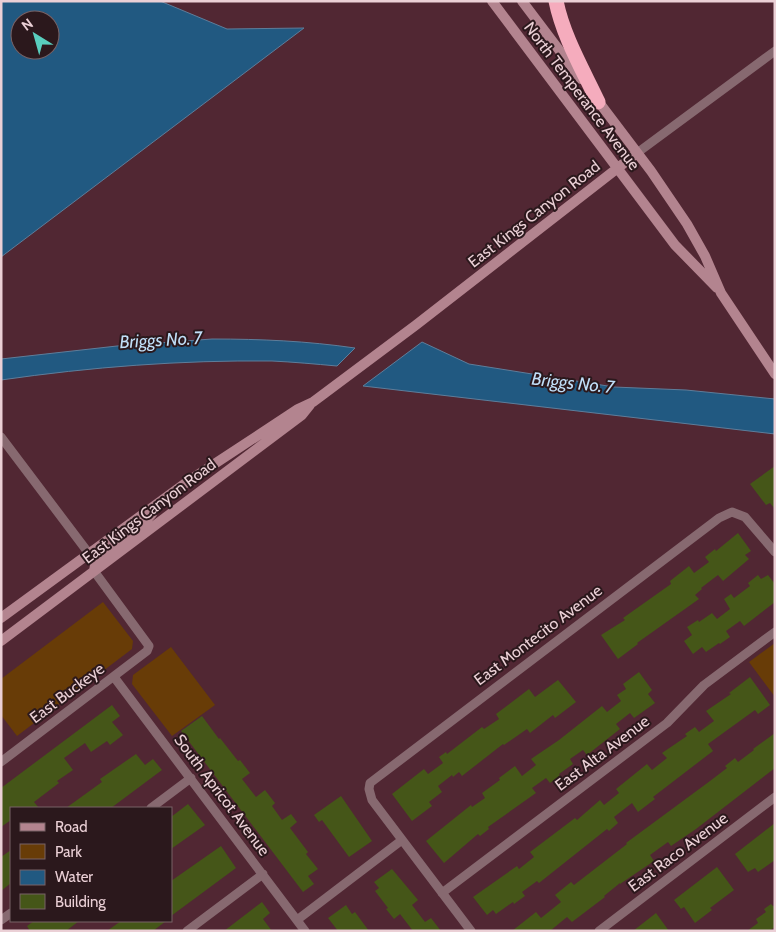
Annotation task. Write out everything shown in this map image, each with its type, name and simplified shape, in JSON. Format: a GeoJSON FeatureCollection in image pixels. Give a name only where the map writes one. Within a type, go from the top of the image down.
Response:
{"type":"FeatureCollection","features":[{"type":"Feature","properties":{"kind":"highway"},"geometry":{"type":"LineString","coordinates":[[556,1],[574,51],[598,102]]}},
{"type":"Feature","properties":{"kind":"main road","name":"North Temperance Avenue"},"geometry":{"type":"LineString","coordinates":[[492,1],[675,245],[721,292]]}},
{"type":"Feature","properties":{"kind":"main road","name":"North Temperance Avenue"},"geometry":{"type":"LineString","coordinates":[[522,1],[651,171],[698,242],[721,292]]}},
{"type":"Feature","properties":{"kind":"main road","name":"East Kings Canyon Road"},"geometry":{"type":"LineString","coordinates":[[1,618],[90,555],[168,496],[298,409],[313,402],[444,304],[637,153]]}},
{"type":"Feature","properties":{"kind":"main road"},"geometry":{"type":"LineString","coordinates":[[721,292],[775,374]]}},
{"type":"Feature","properties":{"kind":"main road","name":"East Kings Canyon Road"},"geometry":{"type":"LineString","coordinates":[[1,641],[302,415],[313,402]]}},
{"type":"Feature","properties":{"kind":"main road"},"geometry":{"type":"LineString","coordinates":[[94,571],[94,565],[98,559],[142,525],[168,496]]}},
{"type":"Feature","properties":{"kind":"street","name":"East Kings Canyon Road"},"geometry":{"type":"LineString","coordinates":[[637,153],[775,51]]}},
{"type":"Feature","properties":{"kind":"street"},"geometry":{"type":"LineString","coordinates":[[1,437],[90,555]]}},
{"type":"Feature","properties":{"kind":"street","name":"East Montecito Avenue"},"geometry":{"type":"LineString","coordinates":[[402,840],[372,800],[368,789],[370,783],[382,772],[718,518],[732,512],[745,517],[775,552]]}},
{"type":"Feature","properties":{"kind":"street","name":"East Buckeye"},"geometry":{"type":"LineString","coordinates":[[1,762],[147,651],[149,646],[94,571]]}},
{"type":"Feature","properties":{"kind":"street","name":"East Alta Avenue"},"geometry":{"type":"LineString","coordinates":[[442,893],[667,722],[704,685],[775,632]]}},
{"type":"Feature","properties":{"kind":"street","name":"South Apricot Avenue"},"geometry":{"type":"LineString","coordinates":[[114,677],[305,931]]}},
{"type":"Feature","properties":{"kind":"street"},"geometry":{"type":"LineString","coordinates":[[152,807],[191,778]]}},
{"type":"Feature","properties":{"kind":"street","name":"East Raco Avenue"},"geometry":{"type":"LineString","coordinates":[[599,931],[775,797]]}},
{"type":"Feature","properties":{"kind":"street"},"geometry":{"type":"LineString","coordinates":[[297,920],[402,840],[471,931]]}},
{"type":"Feature","properties":{"kind":"street"},"geometry":{"type":"LineString","coordinates":[[187,931],[262,874]]}},
{"type":"Feature","properties":{"kind":"green space"},"geometry":{"type":"Polygon","coordinates":[[[103,602],[133,641],[132,649],[17,736],[1,715],[1,679],[103,602]]]}},
{"type":"Feature","properties":{"kind":"green space"},"geometry":{"type":"Polygon","coordinates":[[[775,643],[775,697],[749,662],[775,643]]]}},
{"type":"Feature","properties":{"kind":"green space"},"geometry":{"type":"Polygon","coordinates":[[[171,647],[215,705],[172,736],[132,684],[133,675],[171,647]]]}},
{"type":"Feature","properties":{"kind":"water"},"geometry":{"type":"Polygon","coordinates":[[[1,1],[160,1],[227,29],[304,28],[1,257],[1,1]]]}},
{"type":"Feature","properties":{"kind":"water"},"geometry":{"type":"Polygon","coordinates":[[[212,339],[284,341],[355,348],[337,366],[272,361],[170,363],[69,371],[1,380],[1,359],[117,346],[212,339]]]}},
{"type":"Feature","properties":{"kind":"water","name":"Briggs No. 7"},"geometry":{"type":"Polygon","coordinates":[[[422,342],[469,364],[614,387],[686,390],[775,399],[775,434],[363,386],[422,342]]]}},
{"type":"Feature","properties":{"kind":"building"},"geometry":{"type":"Polygon","coordinates":[[[775,466],[775,509],[770,503],[766,505],[750,484],[775,466]]]}},
{"type":"Feature","properties":{"kind":"building"},"geometry":{"type":"Polygon","coordinates":[[[738,533],[751,551],[745,555],[749,559],[723,581],[718,575],[695,595],[699,599],[637,643],[618,659],[601,635],[625,620],[623,618],[671,584],[670,581],[689,566],[694,573],[709,562],[705,557],[715,549],[716,551],[738,533]]]}},
{"type":"Feature","properties":{"kind":"building"},"geometry":{"type":"Polygon","coordinates":[[[758,575],[761,579],[768,575],[775,584],[775,602],[744,626],[740,621],[726,631],[730,637],[720,644],[706,652],[702,647],[693,654],[684,641],[692,635],[687,627],[698,620],[699,622],[712,613],[717,619],[730,609],[724,599],[731,594],[734,598],[750,586],[748,583],[758,575]]]}},
{"type":"Feature","properties":{"kind":"building"},"geometry":{"type":"Polygon","coordinates":[[[639,672],[652,690],[648,694],[655,703],[634,718],[630,713],[616,724],[620,729],[587,755],[583,750],[570,759],[573,764],[559,774],[560,776],[550,783],[546,778],[532,788],[536,793],[488,827],[489,829],[480,836],[478,834],[444,863],[426,841],[471,805],[472,807],[485,798],[482,793],[515,766],[522,776],[536,765],[531,759],[559,740],[602,706],[607,712],[621,701],[617,695],[626,689],[623,684],[639,672]]]}},
{"type":"Feature","properties":{"kind":"building"},"geometry":{"type":"Polygon","coordinates":[[[750,677],[770,705],[758,714],[755,710],[708,744],[713,751],[653,797],[655,799],[638,812],[632,803],[614,817],[618,823],[609,831],[607,829],[539,883],[537,881],[522,892],[525,896],[496,914],[493,910],[487,915],[473,897],[517,866],[519,869],[534,857],[530,852],[575,818],[577,820],[600,800],[604,805],[619,793],[616,789],[647,764],[652,770],[667,758],[662,753],[687,736],[685,734],[695,727],[699,732],[714,721],[706,711],[731,694],[729,693],[750,677]]]}},
{"type":"Feature","properties":{"kind":"building"},"geometry":{"type":"Polygon","coordinates":[[[558,680],[576,702],[555,718],[553,715],[530,733],[527,729],[503,744],[462,776],[459,772],[453,777],[452,775],[438,786],[442,792],[429,802],[432,806],[412,821],[392,794],[424,769],[428,774],[443,763],[439,757],[446,752],[447,754],[482,727],[484,729],[499,719],[496,714],[529,689],[535,697],[558,680]]]}},
{"type":"Feature","properties":{"kind":"building"},"geometry":{"type":"Polygon","coordinates":[[[112,705],[120,716],[112,722],[123,735],[110,745],[107,741],[91,752],[85,743],[64,758],[73,770],[57,781],[59,783],[34,802],[38,807],[10,807],[10,821],[1,827],[1,788],[112,705]]]}},
{"type":"Feature","properties":{"kind":"building"},"geometry":{"type":"Polygon","coordinates":[[[202,716],[219,739],[250,773],[242,779],[256,797],[265,790],[275,803],[272,806],[282,820],[291,814],[297,822],[290,828],[318,869],[308,876],[314,884],[303,892],[181,731],[202,716]]]}},
{"type":"Feature","properties":{"kind":"building"},"geometry":{"type":"Polygon","coordinates":[[[775,733],[775,768],[696,829],[671,846],[668,842],[650,855],[654,861],[620,883],[572,922],[567,917],[550,931],[512,931],[536,912],[541,918],[561,902],[555,895],[571,882],[574,885],[626,843],[727,768],[725,766],[735,758],[738,762],[775,733]]]}},
{"type":"Feature","properties":{"kind":"building"},"geometry":{"type":"Polygon","coordinates":[[[136,754],[145,765],[153,759],[162,770],[112,807],[67,807],[102,782],[100,779],[136,754]]]}},
{"type":"Feature","properties":{"kind":"building"},"geometry":{"type":"Polygon","coordinates":[[[341,796],[372,841],[349,857],[322,820],[319,822],[314,815],[341,796]]]}},
{"type":"Feature","properties":{"kind":"building"},"geometry":{"type":"Polygon","coordinates":[[[188,804],[205,825],[172,848],[172,816],[188,804]]]}},
{"type":"Feature","properties":{"kind":"building"},"geometry":{"type":"Polygon","coordinates":[[[775,823],[775,860],[758,872],[755,868],[748,872],[735,854],[775,823]]]}},
{"type":"Feature","properties":{"kind":"building"},"geometry":{"type":"Polygon","coordinates":[[[221,846],[236,868],[172,915],[172,880],[221,846]]]}},
{"type":"Feature","properties":{"kind":"building"},"geometry":{"type":"Polygon","coordinates":[[[10,851],[10,884],[1,891],[1,857],[10,851]]]}},
{"type":"Feature","properties":{"kind":"building"},"geometry":{"type":"Polygon","coordinates":[[[717,867],[734,890],[710,908],[712,910],[695,923],[684,907],[681,909],[674,900],[717,867]]]}},
{"type":"Feature","properties":{"kind":"building"},"geometry":{"type":"Polygon","coordinates":[[[392,869],[418,900],[412,905],[425,922],[431,918],[441,931],[413,931],[400,914],[394,919],[386,909],[388,908],[375,891],[379,888],[374,882],[392,869]]]}},
{"type":"Feature","properties":{"kind":"building"},"geometry":{"type":"Polygon","coordinates":[[[262,902],[270,913],[263,919],[272,931],[224,931],[262,902]]]}},
{"type":"Feature","properties":{"kind":"building"},"geometry":{"type":"Polygon","coordinates":[[[771,904],[775,906],[775,927],[769,931],[747,931],[758,923],[756,919],[766,912],[764,909],[771,904]]]}},
{"type":"Feature","properties":{"kind":"building"},"geometry":{"type":"Polygon","coordinates":[[[346,905],[352,914],[355,912],[369,931],[338,931],[328,918],[346,905]]]}},
{"type":"Feature","properties":{"kind":"building"},"geometry":{"type":"Polygon","coordinates":[[[656,913],[669,931],[633,931],[656,913]]]}},
{"type":"Feature","properties":{"kind":"building"},"geometry":{"type":"Polygon","coordinates":[[[33,922],[78,922],[66,931],[30,931],[27,926],[33,922]]]}},
{"type":"Feature","properties":{"kind":"building"},"geometry":{"type":"Polygon","coordinates":[[[120,922],[165,922],[153,931],[107,931],[120,922]]]}}]}
